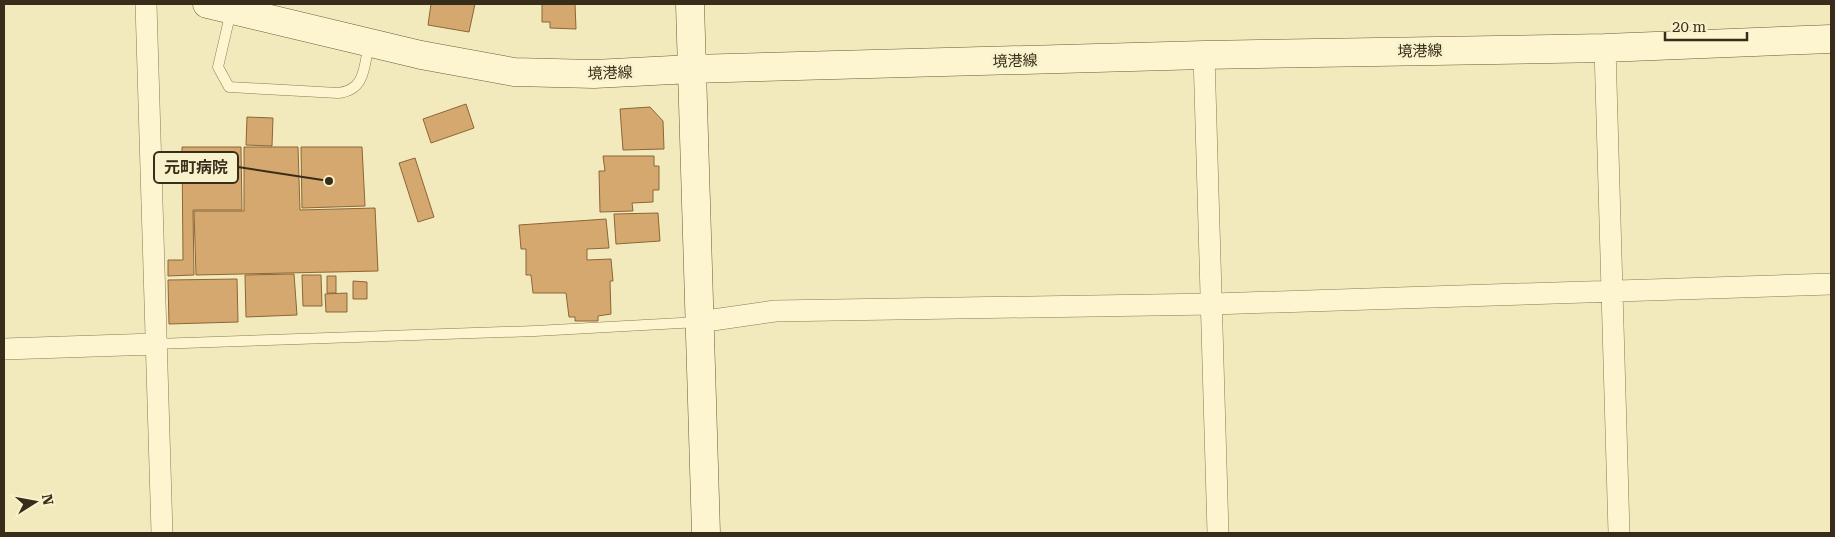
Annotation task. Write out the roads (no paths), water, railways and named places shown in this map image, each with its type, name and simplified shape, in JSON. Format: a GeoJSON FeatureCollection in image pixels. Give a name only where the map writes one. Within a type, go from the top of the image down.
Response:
{"type":"FeatureCollection","features":[{"type":"Feature","properties":{"kind":"main road"},"geometry":{"type":"LineString","coordinates":[[690,4],[706,533]]}},
{"type":"Feature","properties":{"kind":"main road","name":"境港線"},"geometry":{"type":"LineString","coordinates":[[219,7],[421,55],[514,72],[594,74],[1204,55],[1605,48],[1831,40]]}},
{"type":"Feature","properties":{"kind":"street"},"geometry":{"type":"LineString","coordinates":[[146,4],[162,533]]}},
{"type":"Feature","properties":{"kind":"street"},"geometry":{"type":"LineString","coordinates":[[1605,48],[1619,533]]}},
{"type":"Feature","properties":{"kind":"street"},"geometry":{"type":"LineString","coordinates":[[1204,55],[1213,304],[1218,533]]}},
{"type":"Feature","properties":{"kind":"street"},"geometry":{"type":"LineString","coordinates":[[699,322],[776,310],[1213,304],[1831,284]]}},
{"type":"Feature","properties":{"kind":"street"},"geometry":{"type":"LineString","coordinates":[[4,349],[156,344]]}},
{"type":"Feature","properties":{"kind":"lane"},"geometry":{"type":"LineString","coordinates":[[219,7],[218,67],[229,87],[338,94],[349,92],[358,85],[370,42]]}},
{"type":"Feature","properties":{"kind":"lane"},"geometry":{"type":"LineString","coordinates":[[156,344],[535,331],[699,322]]}},
{"type":"Feature","properties":{"kind":"place","name":"元町病院"},"geometry":{"type":"Point","coordinates":[329,181]}}]}
